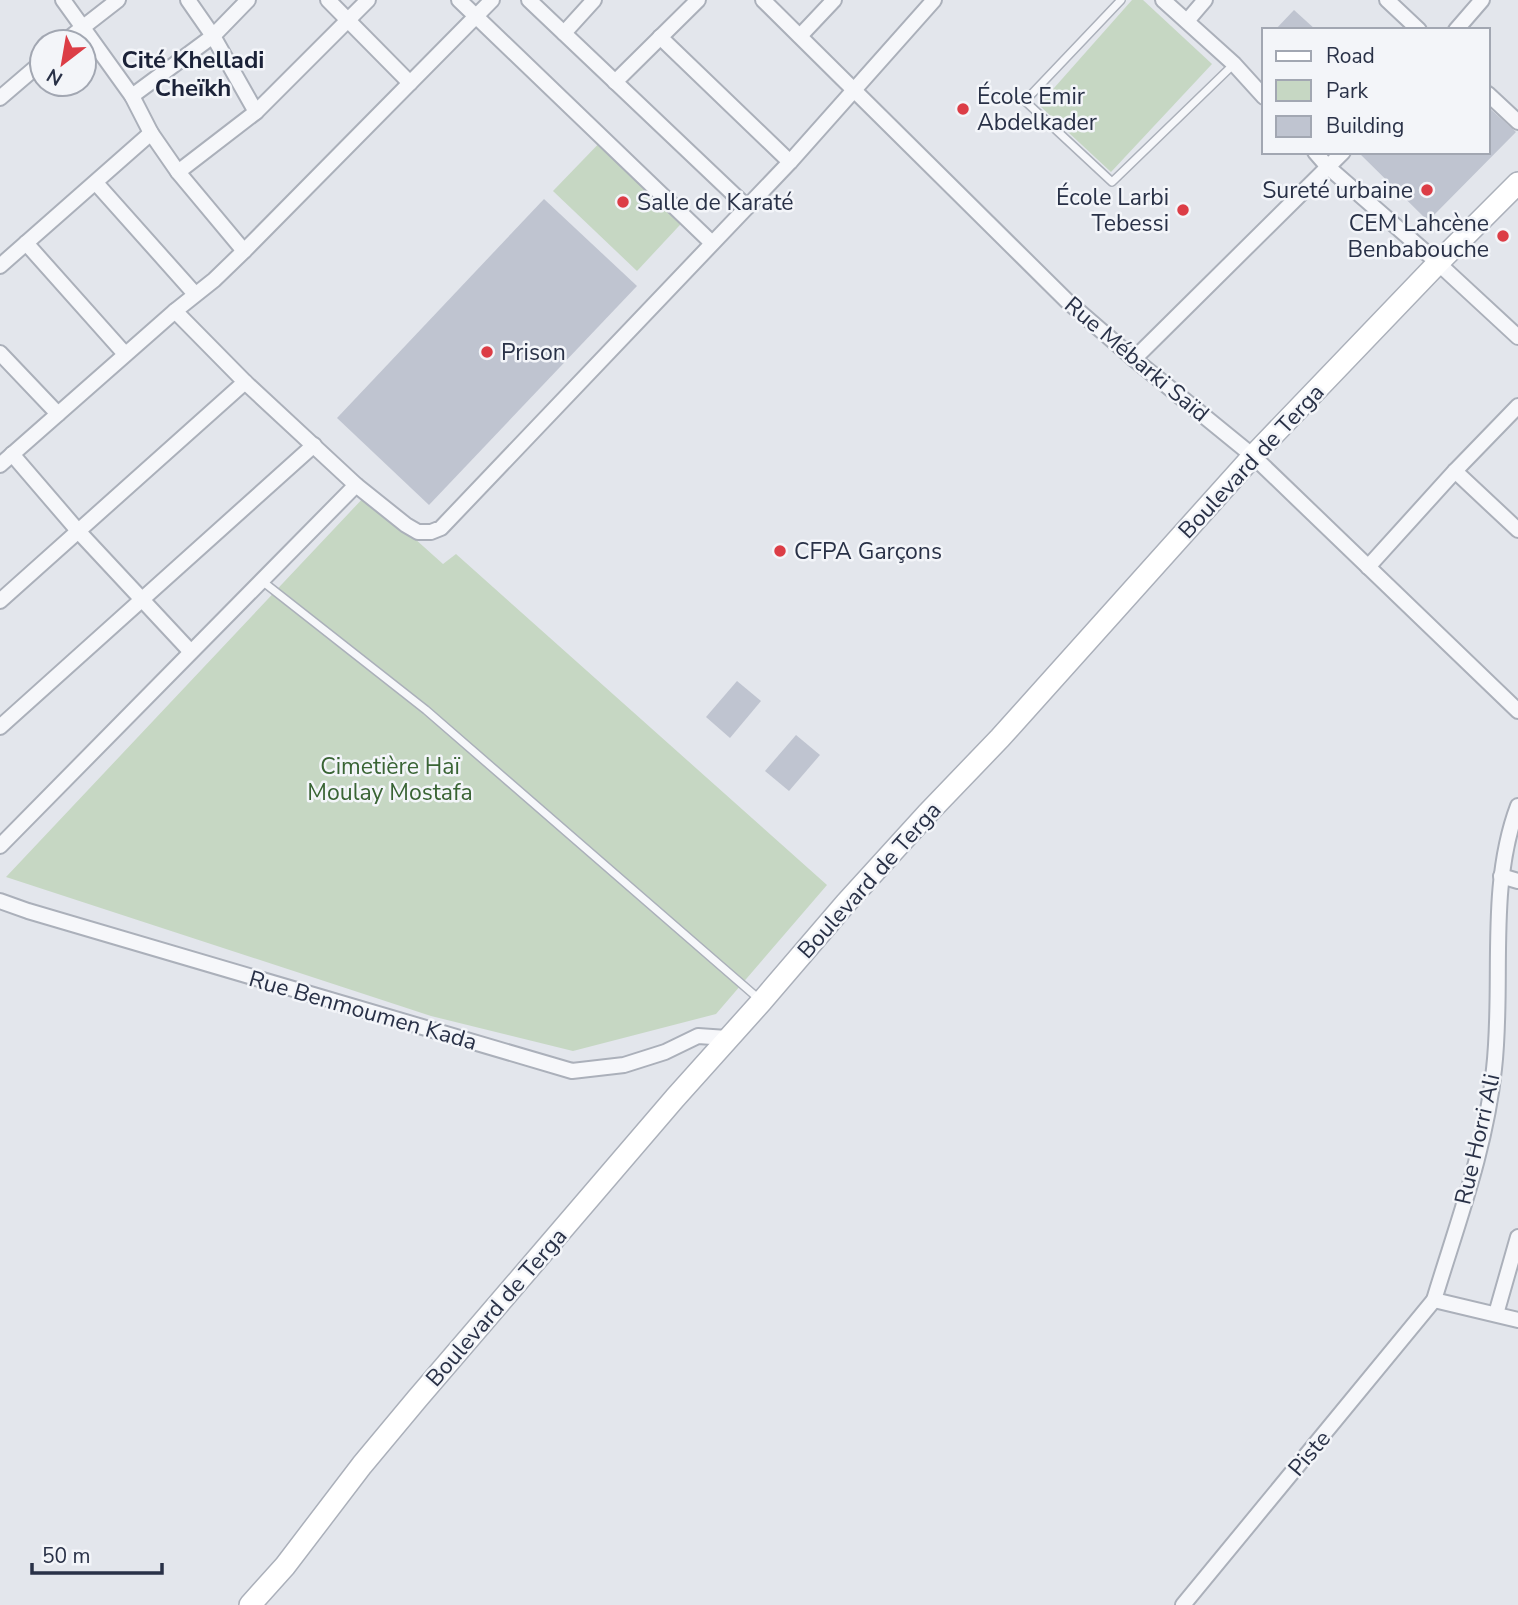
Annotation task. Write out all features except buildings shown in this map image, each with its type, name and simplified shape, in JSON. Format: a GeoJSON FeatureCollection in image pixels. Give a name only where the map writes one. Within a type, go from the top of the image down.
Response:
{"type":"FeatureCollection","features":[{"type":"Feature","properties":{"kind":"main road","name":"Boulevard de Terga"},"geometry":{"type":"LineString","coordinates":[[250,1605],[285,1566],[362,1465],[417,1399],[846,903],[1000,738],[1253,456],[1518,183]]}},
{"type":"Feature","properties":{"kind":"street"},"geometry":{"type":"LineString","coordinates":[[63,0],[132,96],[151,133],[178,172],[244,251]]}},
{"type":"Feature","properties":{"kind":"street"},"geometry":{"type":"LineString","coordinates":[[82,27],[118,0]]}},
{"type":"Feature","properties":{"kind":"street"},"geometry":{"type":"LineString","coordinates":[[188,0],[214,36],[256,112]]}},
{"type":"Feature","properties":{"kind":"street"},"geometry":{"type":"LineString","coordinates":[[132,96],[214,36],[248,0]]}},
{"type":"Feature","properties":{"kind":"street"},"geometry":{"type":"LineString","coordinates":[[328,0],[410,83]]}},
{"type":"Feature","properties":{"kind":"street"},"geometry":{"type":"LineString","coordinates":[[178,172],[256,112],[368,0]]}},
{"type":"Feature","properties":{"kind":"street"},"geometry":{"type":"LineString","coordinates":[[459,0],[712,243]]}},
{"type":"Feature","properties":{"kind":"street"},"geometry":{"type":"LineString","coordinates":[[0,465],[125,354],[214,280],[492,0]]}},
{"type":"Feature","properties":{"kind":"street"},"geometry":{"type":"LineString","coordinates":[[529,0],[747,207]]}},
{"type":"Feature","properties":{"kind":"street"},"geometry":{"type":"LineString","coordinates":[[564,33],[594,0]]}},
{"type":"Feature","properties":{"kind":"street"},"geometry":{"type":"LineString","coordinates":[[615,82],[698,0]]}},
{"type":"Feature","properties":{"kind":"street","name":"Rue Mébarki Saïd"},"geometry":{"type":"LineString","coordinates":[[763,0],[1067,301],[1253,456],[1518,711]]}},
{"type":"Feature","properties":{"kind":"street"},"geometry":{"type":"LineString","coordinates":[[800,36],[834,0]]}},
{"type":"Feature","properties":{"kind":"street"},"geometry":{"type":"LineString","coordinates":[[175,311],[245,382],[356,485],[418,532],[431,532],[441,528],[790,162],[934,0]]}},
{"type":"Feature","properties":{"kind":"street"},"geometry":{"type":"LineString","coordinates":[[1163,0],[1234,64],[1262,95]]}},
{"type":"Feature","properties":{"kind":"street"},"geometry":{"type":"LineString","coordinates":[[1187,21],[1206,0]]}},
{"type":"Feature","properties":{"kind":"street"},"geometry":{"type":"LineString","coordinates":[[1387,0],[1417,28]]}},
{"type":"Feature","properties":{"kind":"street"},"geometry":{"type":"LineString","coordinates":[[1458,28],[1482,0]]}},
{"type":"Feature","properties":{"kind":"street"},"geometry":{"type":"LineString","coordinates":[[660,37],[790,162]]}},
{"type":"Feature","properties":{"kind":"street"},"geometry":{"type":"LineString","coordinates":[[0,98],[28,74]]}},
{"type":"Feature","properties":{"kind":"street"},"geometry":{"type":"LineString","coordinates":[[1490,96],[1518,122]]}},
{"type":"Feature","properties":{"kind":"street"},"geometry":{"type":"LineString","coordinates":[[0,266],[151,133]]}},
{"type":"Feature","properties":{"kind":"street"},"geometry":{"type":"LineString","coordinates":[[1317,154],[1518,337]]}},
{"type":"Feature","properties":{"kind":"street"},"geometry":{"type":"LineString","coordinates":[[1134,359],[1341,154]]}},
{"type":"Feature","properties":{"kind":"street"},"geometry":{"type":"LineString","coordinates":[[96,183],[195,294]]}},
{"type":"Feature","properties":{"kind":"street"},"geometry":{"type":"LineString","coordinates":[[26,243],[125,354]]}},
{"type":"Feature","properties":{"kind":"street"},"geometry":{"type":"LineString","coordinates":[[0,353],[58,414]]}},
{"type":"Feature","properties":{"kind":"street"},"geometry":{"type":"LineString","coordinates":[[0,601],[245,382]]}},
{"type":"Feature","properties":{"kind":"street"},"geometry":{"type":"LineString","coordinates":[[1368,567],[1518,406]]}},
{"type":"Feature","properties":{"kind":"street"},"geometry":{"type":"LineString","coordinates":[[0,726],[314,445]]}},
{"type":"Feature","properties":{"kind":"street"},"geometry":{"type":"LineString","coordinates":[[12,454],[79,532],[190,651]]}},
{"type":"Feature","properties":{"kind":"street"},"geometry":{"type":"LineString","coordinates":[[1455,471],[1518,530]]}},
{"type":"Feature","properties":{"kind":"street"},"geometry":{"type":"LineString","coordinates":[[0,846],[356,485]]}},
{"type":"Feature","properties":{"kind":"street","name":"Rue Horri Ali"},"geometry":{"type":"LineString","coordinates":[[1434,1300],[1479,1149],[1489,1106],[1495,1067],[1501,876],[1518,806]]}},
{"type":"Feature","properties":{"kind":"street"},"geometry":{"type":"LineString","coordinates":[[1501,876],[1518,881]]}},
{"type":"Feature","properties":{"kind":"street","name":"Rue Benmoumen Kada"},"geometry":{"type":"LineString","coordinates":[[0,901],[572,1071],[624,1065],[665,1052],[698,1036],[727,1038]]}},
{"type":"Feature","properties":{"kind":"street"},"geometry":{"type":"LineString","coordinates":[[1496,1314],[1518,1237]]}},
{"type":"Feature","properties":{"kind":"street"},"geometry":{"type":"LineString","coordinates":[[1434,1300],[1518,1320]]}},
{"type":"Feature","properties":{"kind":"street","name":"Piste"},"geometry":{"type":"LineString","coordinates":[[1183,1605],[1434,1300]]}},
{"type":"Feature","properties":{"kind":"lane"},"geometry":{"type":"LineString","coordinates":[[1121,0],[1025,101],[1112,182],[1234,64]]}},
{"type":"Feature","properties":{"kind":"lane"},"geometry":{"type":"LineString","coordinates":[[261,580],[426,710],[762,1001]]}},
{"type":"Feature","properties":{"kind":"green space"},"geometry":{"type":"Polygon","coordinates":[[[1132,0],[1143,0],[1212,64],[1111,172],[1039,105],[1132,0]]]}},
{"type":"Feature","properties":{"kind":"green space","name":"Salle de Karaté"},"geometry":{"type":"Polygon","coordinates":[[[609,133],[692,212],[637,271],[553,191],[609,133]]]}},
{"type":"Feature","properties":{"kind":"green space","name":"Cimetière Haï Moulay Mostafa"},"geometry":{"type":"Polygon","coordinates":[[[366,495],[443,564],[456,554],[827,885],[716,1014],[573,1051],[431,1016],[6,877],[366,495]]]}},
{"type":"Feature","properties":{"kind":"place","name":"École Emir Abdelkader"},"geometry":{"type":"Point","coordinates":[963,109]}},
{"type":"Feature","properties":{"kind":"place","name":"Sureté urbaine"},"geometry":{"type":"Point","coordinates":[1427,190]}},
{"type":"Feature","properties":{"kind":"place","name":"Salle de Karaté"},"geometry":{"type":"Point","coordinates":[623,202]}},
{"type":"Feature","properties":{"kind":"place","name":"École Larbi Tebessi"},"geometry":{"type":"Point","coordinates":[1183,210]}},
{"type":"Feature","properties":{"kind":"place","name":"CEM Lahcène Benbabouche"},"geometry":{"type":"Point","coordinates":[1503,236]}},
{"type":"Feature","properties":{"kind":"place","name":"Prison"},"geometry":{"type":"Point","coordinates":[487,352]}},
{"type":"Feature","properties":{"kind":"place","name":"CFPA Garçons"},"geometry":{"type":"Point","coordinates":[780,551]}},
{"type":"Feature","properties":{"kind":"district","name":"Cité Khelladi Cheïkh"},"geometry":{"type":"Point","coordinates":[193,74]}}]}
